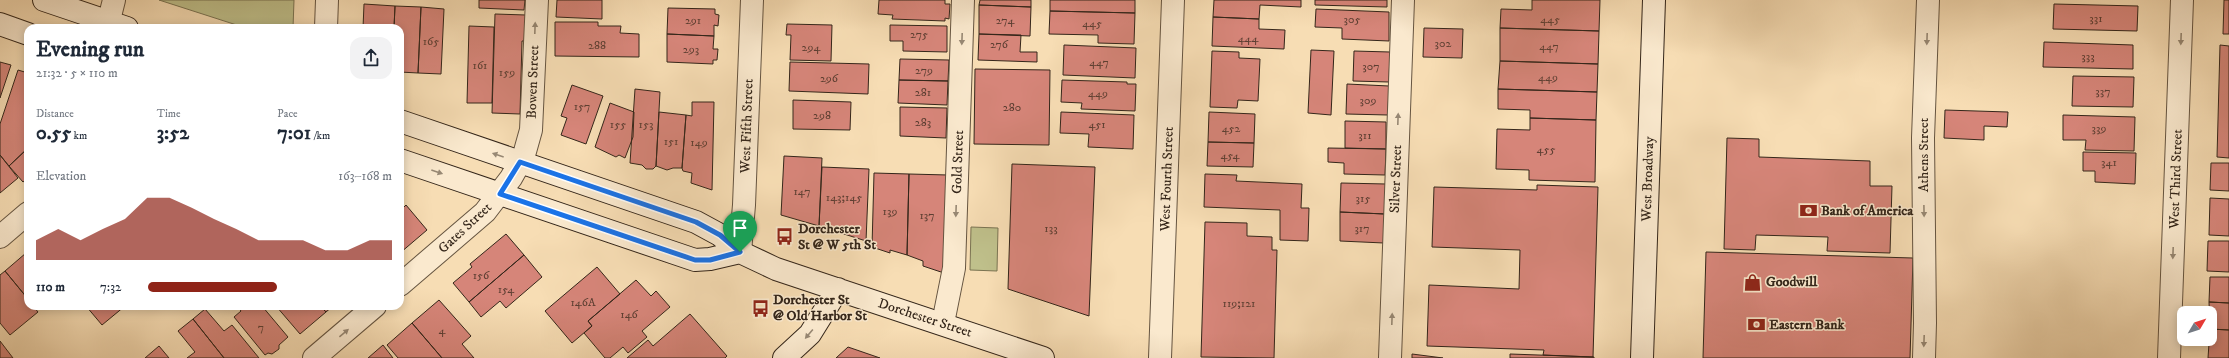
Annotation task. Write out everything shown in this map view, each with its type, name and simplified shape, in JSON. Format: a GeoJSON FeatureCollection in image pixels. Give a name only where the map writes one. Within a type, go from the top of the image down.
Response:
{"type":"FeatureCollection","features":[{"type":"Feature","properties":{"kind":"street"},"geometry":{"type":"LineString","coordinates":[[44,0],[110,24]]}},
{"type":"Feature","properties":{"kind":"street"},"geometry":{"type":"LineString","coordinates":[[114,0],[115,24]]}},
{"type":"Feature","properties":{"kind":"street"},"geometry":{"type":"LineString","coordinates":[[326,24],[327,0]]}},
{"type":"Feature","properties":{"kind":"street","name":"Bowen Street"},"geometry":{"type":"LineString","coordinates":[[520,162],[531,130],[536,0]]}},
{"type":"Feature","properties":{"kind":"street","name":"West Fifth Street"},"geometry":{"type":"LineString","coordinates":[[740,252],[744,205],[752,0]]}},
{"type":"Feature","properties":{"kind":"street","name":"Gold Street"},"geometry":{"type":"LineString","coordinates":[[943,323],[954,268],[963,0]]}},
{"type":"Feature","properties":{"kind":"street","name":"West Fourth Street"},"geometry":{"type":"LineString","coordinates":[[1160,358],[1173,0]]}},
{"type":"Feature","properties":{"kind":"street","name":"Silver Street"},"geometry":{"type":"LineString","coordinates":[[1390,358],[1403,0]]}},
{"type":"Feature","properties":{"kind":"street","name":"West Broadway"},"geometry":{"type":"LineString","coordinates":[[1642,358],[1654,0]]}},
{"type":"Feature","properties":{"kind":"street","name":"Athens Street"},"geometry":{"type":"LineString","coordinates":[[1924,358],[1923,138],[1928,0]]}},
{"type":"Feature","properties":{"kind":"street","name":"West Third Street"},"geometry":{"type":"LineString","coordinates":[[2169,358],[2182,0]]}},
{"type":"Feature","properties":{"kind":"street"},"geometry":{"type":"LineString","coordinates":[[0,24],[24,33]]}},
{"type":"Feature","properties":{"kind":"street","name":"Dorchester Street"},"geometry":{"type":"LineString","coordinates":[[404,122],[696,222],[720,235],[740,252],[776,269],[943,323],[1043,358]]}},
{"type":"Feature","properties":{"kind":"street"},"geometry":{"type":"LineString","coordinates":[[404,161],[695,260],[710,260],[740,252]]}},
{"type":"Feature","properties":{"kind":"street","name":"Gates Street"},"geometry":{"type":"LineString","coordinates":[[404,282],[476,221],[500,194],[520,162]]}},
{"type":"Feature","properties":{"kind":"street"},"geometry":{"type":"LineString","coordinates":[[0,237],[24,216]]}},
{"type":"Feature","properties":{"kind":"street"},"geometry":{"type":"LineString","coordinates":[[784,358],[810,334],[838,290]]}},
{"type":"Feature","properties":{"kind":"street"},"geometry":{"type":"LineString","coordinates":[[314,358],[370,310]]}},
{"type":"Feature","properties":{"kind":"green space"},"geometry":{"type":"Polygon","coordinates":[[[159,0],[294,0],[293,24],[234,24],[159,0]]]}},
{"type":"Feature","properties":{"kind":"green space"},"geometry":{"type":"Polygon","coordinates":[[[971,227],[998,228],[997,271],[970,270],[971,227]]]}},
{"type":"Feature","properties":{"kind":"building"},"geometry":{"type":"Polygon","coordinates":[[[479,0],[525,0],[524,10],[479,8],[479,0]]]}},
{"type":"Feature","properties":{"kind":"building"},"geometry":{"type":"Polygon","coordinates":[[[557,0],[602,0],[602,19],[556,17],[557,0]]]}},
{"type":"Feature","properties":{"kind":"building"},"geometry":{"type":"Polygon","coordinates":[[[879,0],[945,0],[945,4],[950,4],[949,19],[945,18],[945,21],[892,19],[893,15],[878,14],[879,0]]]}},
{"type":"Feature","properties":{"kind":"building"},"geometry":{"type":"Polygon","coordinates":[[[980,0],[1031,0],[1031,7],[979,5],[980,0]]]}},
{"type":"Feature","properties":{"kind":"building"},"geometry":{"type":"Polygon","coordinates":[[[1050,0],[1135,0],[1135,13],[1050,11],[1050,0]]]}},
{"type":"Feature","properties":{"kind":"building"},"geometry":{"type":"Polygon","coordinates":[[[1214,0],[1301,0],[1301,7],[1260,5],[1259,19],[1213,17],[1214,0]]]}},
{"type":"Feature","properties":{"kind":"building"},"geometry":{"type":"Polygon","coordinates":[[[1315,0],[1387,0],[1387,7],[1315,5],[1315,0]]]}},
{"type":"Feature","properties":{"kind":"building"},"geometry":{"type":"Polygon","coordinates":[[[1532,0],[1600,0],[1599,31],[1500,28],[1501,9],[1532,10],[1532,0]]]}},
{"type":"Feature","properties":{"kind":"building"},"geometry":{"type":"Polygon","coordinates":[[[2224,0],[2229,0],[2229,34],[2223,34],[2224,0]]]}},
{"type":"Feature","properties":{"kind":"building"},"geometry":{"type":"Polygon","coordinates":[[[364,4],[395,6],[394,24],[363,24],[364,4]]]}},
{"type":"Feature","properties":{"kind":"building"},"geometry":{"type":"Polygon","coordinates":[[[2054,4],[2138,6],[2137,31],[2053,29],[2054,4]]]}},
{"type":"Feature","properties":{"kind":"building"},"geometry":{"type":"Polygon","coordinates":[[[979,5],[1031,7],[1030,36],[979,34],[979,5]]]}},
{"type":"Feature","properties":{"kind":"building"},"geometry":{"type":"Polygon","coordinates":[[[395,6],[421,7],[418,73],[404,72],[404,24],[394,24],[395,6]]]}},
{"type":"Feature","properties":{"kind":"building"},"geometry":{"type":"Polygon","coordinates":[[[421,7],[444,9],[441,74],[418,73],[421,7]]]}},
{"type":"Feature","properties":{"kind":"building"},"geometry":{"type":"Polygon","coordinates":[[[668,8],[715,9],[715,14],[719,15],[718,26],[714,25],[714,36],[667,34],[668,8]]]}},
{"type":"Feature","properties":{"kind":"building"},"geometry":{"type":"Polygon","coordinates":[[[1316,9],[1389,12],[1389,41],[1342,39],[1342,28],[1315,27],[1316,9]]]}},
{"type":"Feature","properties":{"kind":"building"},"geometry":{"type":"Polygon","coordinates":[[[1050,11],[1135,13],[1134,44],[1098,43],[1098,35],[1049,34],[1050,11]]]}},
{"type":"Feature","properties":{"kind":"building"},"geometry":{"type":"Polygon","coordinates":[[[495,14],[526,15],[526,41],[522,41],[520,114],[492,113],[495,14]]]}},
{"type":"Feature","properties":{"kind":"building"},"geometry":{"type":"Polygon","coordinates":[[[1213,17],[1259,19],[1259,29],[1285,30],[1284,49],[1212,46],[1213,17]]]}},
{"type":"Feature","properties":{"kind":"building"},"geometry":{"type":"Polygon","coordinates":[[[555,22],[598,22],[598,26],[621,26],[620,33],[639,34],[639,57],[555,56],[555,22]]]}},
{"type":"Feature","properties":{"kind":"building"},"geometry":{"type":"Polygon","coordinates":[[[787,24],[832,25],[831,61],[790,60],[791,35],[786,35],[787,24]]]}},
{"type":"Feature","properties":{"kind":"building"},"geometry":{"type":"Polygon","coordinates":[[[890,25],[947,26],[947,52],[903,51],[903,41],[890,41],[890,25]]]}},
{"type":"Feature","properties":{"kind":"building"},"geometry":{"type":"Polygon","coordinates":[[[469,26],[494,27],[492,103],[467,103],[469,26]]]}},
{"type":"Feature","properties":{"kind":"building"},"geometry":{"type":"Polygon","coordinates":[[[1424,28],[1463,29],[1462,58],[1423,57],[1424,28]]]}},
{"type":"Feature","properties":{"kind":"building"},"geometry":{"type":"Polygon","coordinates":[[[1500,28],[1599,31],[1598,64],[1500,61],[1500,28]]]}},
{"type":"Feature","properties":{"kind":"building"},"geometry":{"type":"Polygon","coordinates":[[[667,34],[714,36],[713,49],[718,49],[717,60],[713,60],[713,64],[667,62],[667,34]]]}},
{"type":"Feature","properties":{"kind":"building"},"geometry":{"type":"Polygon","coordinates":[[[979,34],[1021,35],[1020,52],[1037,52],[1037,62],[978,60],[979,34]]]}},
{"type":"Feature","properties":{"kind":"building"},"geometry":{"type":"Polygon","coordinates":[[[2044,42],[2133,45],[2133,69],[2043,67],[2044,42]]]}},
{"type":"Feature","properties":{"kind":"building"},"geometry":{"type":"Polygon","coordinates":[[[1064,45],[1136,48],[1135,78],[1063,75],[1064,45]]]}},
{"type":"Feature","properties":{"kind":"building"},"geometry":{"type":"Polygon","coordinates":[[[2220,45],[2229,46],[2229,158],[2217,157],[2220,45]]]}},
{"type":"Feature","properties":{"kind":"building"},"geometry":{"type":"Polygon","coordinates":[[[1311,50],[1334,51],[1331,115],[1308,113],[1311,50]]]}},
{"type":"Feature","properties":{"kind":"building"},"geometry":{"type":"Polygon","coordinates":[[[1212,51],[1239,52],[1239,58],[1260,59],[1258,101],[1238,100],[1237,108],[1210,107],[1212,51]]]}},
{"type":"Feature","properties":{"kind":"building"},"geometry":{"type":"Polygon","coordinates":[[[1354,51],[1390,52],[1389,82],[1353,81],[1354,51]]]}},
{"type":"Feature","properties":{"kind":"building"},"geometry":{"type":"Polygon","coordinates":[[[900,59],[949,60],[948,81],[899,80],[900,59]]]}},
{"type":"Feature","properties":{"kind":"building"},"geometry":{"type":"Polygon","coordinates":[[[1500,61],[1598,64],[1597,92],[1498,89],[1500,61]]]}},
{"type":"Feature","properties":{"kind":"building"},"geometry":{"type":"Polygon","coordinates":[[[0,62],[11,65],[0,98],[0,62]]]}},
{"type":"Feature","properties":{"kind":"building"},"geometry":{"type":"Polygon","coordinates":[[[790,62],[869,64],[868,94],[789,91],[790,62]]]}},
{"type":"Feature","properties":{"kind":"building"},"geometry":{"type":"Polygon","coordinates":[[[975,69],[1050,70],[1049,145],[974,144],[975,69]]]}},
{"type":"Feature","properties":{"kind":"building"},"geometry":{"type":"Polygon","coordinates":[[[18,70],[24,72],[24,152],[9,166],[0,155],[0,124],[18,70]]]}},
{"type":"Feature","properties":{"kind":"building"},"geometry":{"type":"Polygon","coordinates":[[[2073,76],[2134,77],[2133,107],[2072,106],[2073,76]]]}},
{"type":"Feature","properties":{"kind":"building"},"geometry":{"type":"Polygon","coordinates":[[[899,80],[948,81],[947,105],[898,103],[899,80]]]}},
{"type":"Feature","properties":{"kind":"building"},"geometry":{"type":"Polygon","coordinates":[[[1062,80],[1127,82],[1127,84],[1136,84],[1135,111],[1081,109],[1082,103],[1061,102],[1062,80]]]}},
{"type":"Feature","properties":{"kind":"building"},"geometry":{"type":"Polygon","coordinates":[[[1347,84],[1389,86],[1388,115],[1346,114],[1347,84]]]}},
{"type":"Feature","properties":{"kind":"building"},"geometry":{"type":"Polygon","coordinates":[[[572,85],[603,96],[586,144],[561,135],[567,118],[561,116],[572,85]]]}},
{"type":"Feature","properties":{"kind":"building"},"geometry":{"type":"Polygon","coordinates":[[[635,89],[660,92],[656,166],[653,169],[646,169],[642,165],[630,163],[635,89]]]}},
{"type":"Feature","properties":{"kind":"building"},"geometry":{"type":"Polygon","coordinates":[[[1498,89],[1597,92],[1596,120],[1530,118],[1530,110],[1498,109],[1498,89]]]}},
{"type":"Feature","properties":{"kind":"building"},"geometry":{"type":"Polygon","coordinates":[[[793,100],[851,102],[850,130],[793,129],[793,100]]]}},
{"type":"Feature","properties":{"kind":"building"},"geometry":{"type":"Polygon","coordinates":[[[692,102],[714,102],[712,190],[691,183],[692,173],[683,171],[682,168],[686,115],[692,116],[692,102]]]}},
{"type":"Feature","properties":{"kind":"building"},"geometry":{"type":"Polygon","coordinates":[[[610,103],[634,112],[633,137],[625,158],[619,155],[616,157],[595,147],[610,103]]]}},
{"type":"Feature","properties":{"kind":"building"},"geometry":{"type":"Polygon","coordinates":[[[900,107],[947,108],[946,138],[900,136],[900,107]]]}},
{"type":"Feature","properties":{"kind":"building"},"geometry":{"type":"Polygon","coordinates":[[[1945,110],[2008,112],[2007,127],[1984,126],[1984,140],[1944,138],[1945,110]]]}},
{"type":"Feature","properties":{"kind":"building"},"geometry":{"type":"Polygon","coordinates":[[[659,112],[686,115],[682,168],[667,170],[656,166],[659,112]]]}},
{"type":"Feature","properties":{"kind":"building"},"geometry":{"type":"Polygon","coordinates":[[[1061,112],[1134,115],[1133,149],[1088,147],[1089,134],[1060,133],[1061,112]]]}},
{"type":"Feature","properties":{"kind":"building"},"geometry":{"type":"Polygon","coordinates":[[[1209,112],[1255,114],[1254,143],[1208,142],[1209,112]]]}},
{"type":"Feature","properties":{"kind":"building"},"geometry":{"type":"Polygon","coordinates":[[[2063,115],[2135,117],[2134,151],[2085,150],[2086,140],[2063,140],[2063,115]]]}},
{"type":"Feature","properties":{"kind":"building"},"geometry":{"type":"Polygon","coordinates":[[[1530,118],[1596,120],[1595,182],[1529,180],[1529,170],[1496,169],[1497,129],[1530,130],[1530,118]]]}},
{"type":"Feature","properties":{"kind":"building"},"geometry":{"type":"Polygon","coordinates":[[[1345,121],[1386,122],[1386,149],[1345,148],[1345,121]]]}},
{"type":"Feature","properties":{"kind":"building","name":"Bank of America"},"geometry":{"type":"Polygon","coordinates":[[[1727,138],[1759,139],[1759,157],[1870,161],[1870,186],[1892,186],[1890,253],[1827,251],[1828,237],[1756,235],[1755,250],[1724,249],[1727,138]]]}},
{"type":"Feature","properties":{"kind":"building"},"geometry":{"type":"Polygon","coordinates":[[[1208,142],[1254,143],[1253,167],[1207,166],[1208,142]]]}},
{"type":"Feature","properties":{"kind":"building"},"geometry":{"type":"Polygon","coordinates":[[[1328,148],[1386,149],[1385,175],[1344,174],[1344,163],[1328,162],[1328,148]]]}},
{"type":"Feature","properties":{"kind":"building"},"geometry":{"type":"Polygon","coordinates":[[[24,152],[24,181],[23,182],[9,166],[24,152]]]}},
{"type":"Feature","properties":{"kind":"building"},"geometry":{"type":"Polygon","coordinates":[[[2083,152],[2136,153],[2135,184],[2095,182],[2095,171],[2083,171],[2083,152]]]}},
{"type":"Feature","properties":{"kind":"building"},"geometry":{"type":"Polygon","coordinates":[[[0,155],[18,178],[0,193],[0,155]]]}},
{"type":"Feature","properties":{"kind":"building"},"geometry":{"type":"Polygon","coordinates":[[[784,156],[822,158],[819,226],[781,215],[784,156]]]}},
{"type":"Feature","properties":{"kind":"building"},"geometry":{"type":"Polygon","coordinates":[[[2211,163],[2229,163],[2229,191],[2210,190],[2211,163]]]}},
{"type":"Feature","properties":{"kind":"building"},"geometry":{"type":"Polygon","coordinates":[[[1012,164],[1095,167],[1089,316],[1008,289],[1012,164]]]}},
{"type":"Feature","properties":{"kind":"building"},"geometry":{"type":"Polygon","coordinates":[[[822,167],[869,169],[866,241],[819,226],[822,167]]]}},
{"type":"Feature","properties":{"kind":"building"},"geometry":{"type":"Polygon","coordinates":[[[874,173],[909,174],[907,255],[890,250],[890,253],[872,247],[874,173]]]}},
{"type":"Feature","properties":{"kind":"building"},"geometry":{"type":"Polygon","coordinates":[[[909,174],[948,175],[944,273],[923,266],[923,261],[907,255],[909,174]]]}},
{"type":"Feature","properties":{"kind":"building"},"geometry":{"type":"Polygon","coordinates":[[[1205,174],[1237,175],[1236,181],[1302,184],[1301,208],[1309,208],[1308,241],[1280,240],[1280,210],[1204,207],[1205,174]]]}},
{"type":"Feature","properties":{"kind":"building"},"geometry":{"type":"Polygon","coordinates":[[[1341,183],[1386,184],[1385,214],[1340,212],[1341,183]]]}},
{"type":"Feature","properties":{"kind":"building"},"geometry":{"type":"Polygon","coordinates":[[[1537,185],[1598,187],[1593,357],[1543,355],[1544,350],[1427,346],[1429,285],[1519,289],[1520,250],[1432,247],[1434,187],[1537,190],[1537,185]]]}},
{"type":"Feature","properties":{"kind":"building"},"geometry":{"type":"Polygon","coordinates":[[[2210,198],[2229,199],[2229,236],[2209,235],[2210,198]]]}},
{"type":"Feature","properties":{"kind":"building"},"geometry":{"type":"Polygon","coordinates":[[[406,205],[427,230],[404,250],[404,207],[406,205]]]}},
{"type":"Feature","properties":{"kind":"building"},"geometry":{"type":"Polygon","coordinates":[[[1340,212],[1385,214],[1384,243],[1340,241],[1340,212]]]}},
{"type":"Feature","properties":{"kind":"building"},"geometry":{"type":"Polygon","coordinates":[[[1205,222],[1247,223],[1247,236],[1272,237],[1272,250],[1277,250],[1274,358],[1201,357],[1205,222]]]}},
{"type":"Feature","properties":{"kind":"building"},"geometry":{"type":"Polygon","coordinates":[[[506,234],[524,255],[469,302],[453,283],[472,267],[470,264],[506,234]]]}},
{"type":"Feature","properties":{"kind":"building"},"geometry":{"type":"Polygon","coordinates":[[[2208,241],[2229,241],[2229,272],[2207,271],[2208,241]]]}},
{"type":"Feature","properties":{"kind":"building"},"geometry":{"type":"Polygon","coordinates":[[[1706,252],[1913,258],[1910,358],[1703,358],[1706,252]]]}},
{"type":"Feature","properties":{"kind":"building"},"geometry":{"type":"Polygon","coordinates":[[[24,255],[24,294],[5,271],[24,255]]]}},
{"type":"Feature","properties":{"kind":"building"},"geometry":{"type":"Polygon","coordinates":[[[524,255],[542,277],[506,308],[500,301],[481,317],[469,302],[524,255]]]}},
{"type":"Feature","properties":{"kind":"building"},"geometry":{"type":"Polygon","coordinates":[[[597,267],[620,294],[588,321],[592,326],[572,343],[545,311],[597,267]]]}},
{"type":"Feature","properties":{"kind":"building"},"geometry":{"type":"Polygon","coordinates":[[[5,271],[24,294],[24,310],[36,310],[38,312],[10,335],[0,323],[0,275],[5,271]]]}},
{"type":"Feature","properties":{"kind":"building"},"geometry":{"type":"Polygon","coordinates":[[[2210,277],[2229,277],[2229,303],[2209,302],[2210,277]]]}},
{"type":"Feature","properties":{"kind":"building"},"geometry":{"type":"Polygon","coordinates":[[[636,280],[651,296],[656,291],[670,307],[642,331],[647,337],[628,353],[623,347],[610,358],[605,358],[584,333],[592,326],[588,321],[636,280]]]}},
{"type":"Feature","properties":{"kind":"building"},"geometry":{"type":"Polygon","coordinates":[[[439,300],[471,336],[462,344],[474,358],[442,358],[412,323],[439,300]]]}},
{"type":"Feature","properties":{"kind":"building"},"geometry":{"type":"Polygon","coordinates":[[[2209,302],[2229,303],[2229,330],[2217,329],[2217,306],[2209,306],[2209,302]]]}},
{"type":"Feature","properties":{"kind":"building"},"geometry":{"type":"Polygon","coordinates":[[[89,310],[120,310],[102,325],[89,310]]]}},
{"type":"Feature","properties":{"kind":"building"},"geometry":{"type":"Polygon","coordinates":[[[206,310],[224,331],[232,325],[259,358],[224,358],[193,319],[206,310]]]}},
{"type":"Feature","properties":{"kind":"building"},"geometry":{"type":"Polygon","coordinates":[[[240,310],[265,310],[288,337],[279,345],[279,349],[272,354],[268,353],[265,355],[234,317],[241,311],[240,310]]]}},
{"type":"Feature","properties":{"kind":"building"},"geometry":{"type":"Polygon","coordinates":[[[279,310],[324,310],[326,312],[300,334],[279,310]]]}},
{"type":"Feature","properties":{"kind":"building"},"geometry":{"type":"Polygon","coordinates":[[[690,314],[727,356],[725,358],[627,358],[648,340],[653,346],[690,314]]]}},
{"type":"Feature","properties":{"kind":"building"},"geometry":{"type":"Polygon","coordinates":[[[193,319],[224,358],[187,358],[195,352],[178,331],[193,319]]]}},
{"type":"Feature","properties":{"kind":"building"},"geometry":{"type":"Polygon","coordinates":[[[412,323],[442,358],[398,358],[387,345],[412,323]]]}},
{"type":"Feature","properties":{"kind":"building"},"geometry":{"type":"Polygon","coordinates":[[[2217,329],[2229,330],[2229,358],[2208,358],[2209,346],[2217,346],[2217,329]]]}},
{"type":"Feature","properties":{"kind":"building"},"geometry":{"type":"Polygon","coordinates":[[[0,341],[13,358],[0,358],[0,341]]]}},
{"type":"Feature","properties":{"kind":"building"},"geometry":{"type":"Polygon","coordinates":[[[383,345],[393,358],[368,358],[383,345]]]}},
{"type":"Feature","properties":{"kind":"building"},"geometry":{"type":"Polygon","coordinates":[[[159,346],[169,358],[145,358],[159,346]]]}},
{"type":"Feature","properties":{"kind":"building"},"geometry":{"type":"Polygon","coordinates":[[[848,347],[880,358],[836,358],[848,347]]]}},
{"type":"Feature","properties":{"kind":"building"},"geometry":{"type":"Polygon","coordinates":[[[1412,354],[1443,358],[1412,358],[1412,354]]]}},
{"type":"Feature","properties":{"kind":"building"},"geometry":{"type":"Polygon","coordinates":[[[1510,354],[1594,357],[1594,358],[1510,358],[1510,354]]]}},
{"type":"Feature","properties":{"kind":"place","name":"Bank of America"},"geometry":{"type":"Point","coordinates":[1808,211]}},
{"type":"Feature","properties":{"kind":"place","name":"Dorchester St @ W 5th St"},"geometry":{"type":"Point","coordinates":[785,237]}},
{"type":"Feature","properties":{"kind":"place","name":"Goodwill"},"geometry":{"type":"Point","coordinates":[1753,282]}},
{"type":"Feature","properties":{"kind":"place","name":"Dorchester St @ Old Harbor St"},"geometry":{"type":"Point","coordinates":[760,308]}},
{"type":"Feature","properties":{"kind":"place","name":"Eastern Bank"},"geometry":{"type":"Point","coordinates":[1756,325]}},
{"type":"Feature","properties":{"kind":"route"},"geometry":{"type":"LineString","coordinates":[[520,162],[696,222],[720,235],[740,252],[710,260],[695,260],[500,194],[512,178],[520,162]]}}]}
